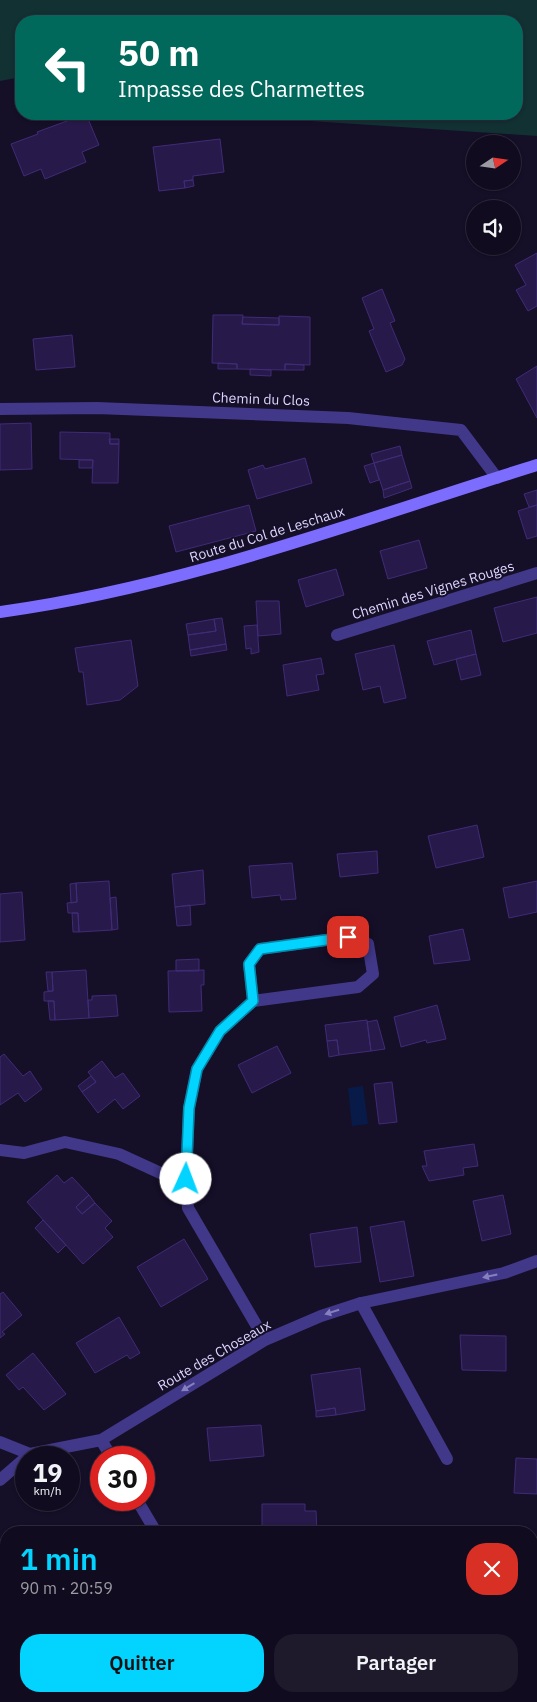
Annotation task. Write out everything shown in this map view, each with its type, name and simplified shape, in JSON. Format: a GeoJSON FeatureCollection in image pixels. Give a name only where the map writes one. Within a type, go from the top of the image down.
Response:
{"type":"FeatureCollection","features":[{"type":"Feature","properties":{"kind":"main road","name":"Route du Col de Leschaux"},"geometry":{"type":"LineString","coordinates":[[0,612],[95,596],[173,578],[537,465]]}},
{"type":"Feature","properties":{"kind":"street","name":"Chemin du Clos"},"geometry":{"type":"LineString","coordinates":[[0,409],[97,408],[348,418],[462,430],[497,478]]}},
{"type":"Feature","properties":{"kind":"street","name":"Chemin des Vignes Rouges"},"geometry":{"type":"LineString","coordinates":[[337,635],[537,573]]}},
{"type":"Feature","properties":{"kind":"street"},"geometry":{"type":"LineString","coordinates":[[253,1001],[249,964],[260,949],[348,937],[368,944],[372,974],[358,987],[253,1001],[220,1031],[197,1069],[189,1108],[186,1179],[188,1208],[265,1340]]}},
{"type":"Feature","properties":{"kind":"street"},"geometry":{"type":"LineString","coordinates":[[0,1150],[24,1153],[65,1142],[119,1154],[167,1176],[186,1179]]}},
{"type":"Feature","properties":{"kind":"street","name":"Route des Choseaux"},"geometry":{"type":"LineString","coordinates":[[71,1446],[101,1440],[265,1340],[321,1316],[361,1303],[504,1273],[537,1261]]}},
{"type":"Feature","properties":{"kind":"street"},"geometry":{"type":"LineString","coordinates":[[361,1303],[447,1459]]}},
{"type":"Feature","properties":{"kind":"street"},"geometry":{"type":"LineString","coordinates":[[101,1440],[105,1446]]}},
{"type":"Feature","properties":{"kind":"street"},"geometry":{"type":"LineString","coordinates":[[0,1442],[15,1448]]}},
{"type":"Feature","properties":{"kind":"street"},"geometry":{"type":"LineString","coordinates":[[0,1480],[15,1467]]}},
{"type":"Feature","properties":{"kind":"street"},"geometry":{"type":"LineString","coordinates":[[144,1511],[152,1526]]}},
{"type":"Feature","properties":{"kind":"green space"},"geometry":{"type":"Polygon","coordinates":[[[0,0],[537,0],[537,136],[296,120],[523,120],[523,15],[15,15],[15,78],[0,81],[0,0]]]}},
{"type":"Feature","properties":{"kind":"water"},"geometry":{"type":"Polygon","coordinates":[[[363,1086],[368,1124],[352,1126],[348,1088],[363,1086]]]}},
{"type":"Feature","properties":{"kind":"building"},"geometry":{"type":"Polygon","coordinates":[[[70,120],[89,120],[99,145],[82,152],[86,162],[45,179],[41,169],[24,176],[11,144],[38,134],[37,132],[70,120]]]}},
{"type":"Feature","properties":{"kind":"building"},"geometry":{"type":"Polygon","coordinates":[[[220,139],[224,172],[193,176],[193,180],[184,181],[185,188],[159,191],[153,147],[220,139]]]}},
{"type":"Feature","properties":{"kind":"building"},"geometry":{"type":"Polygon","coordinates":[[[193,180],[194,186],[185,188],[184,181],[193,180]]]}},
{"type":"Feature","properties":{"kind":"building"},"geometry":{"type":"Polygon","coordinates":[[[537,253],[537,306],[528,311],[516,290],[526,285],[515,265],[537,253]]]}},
{"type":"Feature","properties":{"kind":"building"},"geometry":{"type":"Polygon","coordinates":[[[382,289],[395,321],[390,323],[405,359],[402,365],[386,372],[369,331],[374,329],[362,298],[382,289]]]}},
{"type":"Feature","properties":{"kind":"building"},"geometry":{"type":"Polygon","coordinates":[[[213,315],[243,315],[242,324],[279,325],[279,316],[310,317],[310,365],[285,364],[285,370],[237,369],[237,364],[212,363],[213,315]]]}},
{"type":"Feature","properties":{"kind":"building"},"geometry":{"type":"Polygon","coordinates":[[[243,317],[279,318],[279,325],[242,324],[243,317]]]}},
{"type":"Feature","properties":{"kind":"building"},"geometry":{"type":"Polygon","coordinates":[[[72,335],[75,367],[36,370],[33,339],[72,335]]]}},
{"type":"Feature","properties":{"kind":"building"},"geometry":{"type":"Polygon","coordinates":[[[218,363],[237,364],[237,369],[218,369],[218,363]]]}},
{"type":"Feature","properties":{"kind":"building"},"geometry":{"type":"Polygon","coordinates":[[[285,364],[304,365],[304,370],[285,370],[285,364]]]}},
{"type":"Feature","properties":{"kind":"building"},"geometry":{"type":"Polygon","coordinates":[[[537,366],[537,418],[516,379],[537,366]]]}},
{"type":"Feature","properties":{"kind":"building"},"geometry":{"type":"Polygon","coordinates":[[[250,369],[271,370],[271,376],[250,375],[250,369]]]}},
{"type":"Feature","properties":{"kind":"building"},"geometry":{"type":"Polygon","coordinates":[[[31,423],[32,469],[0,470],[0,424],[31,423]]]}},
{"type":"Feature","properties":{"kind":"building"},"geometry":{"type":"Polygon","coordinates":[[[60,432],[110,433],[110,444],[119,444],[118,483],[92,483],[93,460],[60,459],[60,432]]]}},
{"type":"Feature","properties":{"kind":"building"},"geometry":{"type":"Polygon","coordinates":[[[109,439],[119,439],[119,444],[110,444],[109,439]]]}},
{"type":"Feature","properties":{"kind":"building"},"geometry":{"type":"Polygon","coordinates":[[[400,446],[402,455],[374,463],[371,454],[400,446]]]}},
{"type":"Feature","properties":{"kind":"building"},"geometry":{"type":"Polygon","coordinates":[[[402,455],[410,481],[383,490],[374,463],[402,455]]]}},
{"type":"Feature","properties":{"kind":"building"},"geometry":{"type":"Polygon","coordinates":[[[305,458],[312,483],[257,499],[248,470],[263,465],[265,469],[305,458]]]}},
{"type":"Feature","properties":{"kind":"building"},"geometry":{"type":"Polygon","coordinates":[[[79,460],[93,460],[92,468],[79,468],[79,460]]]}},
{"type":"Feature","properties":{"kind":"building"},"geometry":{"type":"Polygon","coordinates":[[[374,463],[379,480],[370,483],[364,466],[374,463]]]}},
{"type":"Feature","properties":{"kind":"building"},"geometry":{"type":"Polygon","coordinates":[[[410,481],[412,488],[384,498],[383,490],[410,481]]]}},
{"type":"Feature","properties":{"kind":"building"},"geometry":{"type":"Polygon","coordinates":[[[537,490],[537,505],[529,507],[524,494],[537,490]]]}},
{"type":"Feature","properties":{"kind":"building"},"geometry":{"type":"Polygon","coordinates":[[[249,505],[256,531],[176,552],[169,526],[249,505]]]}},
{"type":"Feature","properties":{"kind":"building"},"geometry":{"type":"Polygon","coordinates":[[[537,505],[537,536],[527,539],[518,511],[537,505]]]}},
{"type":"Feature","properties":{"kind":"building"},"geometry":{"type":"Polygon","coordinates":[[[419,540],[427,568],[388,579],[380,551],[419,540]]]}},
{"type":"Feature","properties":{"kind":"building"},"geometry":{"type":"Polygon","coordinates":[[[336,569],[344,595],[306,607],[298,580],[336,569]]]}},
{"type":"Feature","properties":{"kind":"building"},"geometry":{"type":"Polygon","coordinates":[[[537,597],[537,633],[503,642],[494,608],[537,597]]]}},
{"type":"Feature","properties":{"kind":"building"},"geometry":{"type":"Polygon","coordinates":[[[256,601],[279,601],[281,634],[258,636],[256,601]]]}},
{"type":"Feature","properties":{"kind":"building"},"geometry":{"type":"Polygon","coordinates":[[[222,618],[226,644],[190,650],[188,635],[216,631],[214,619],[222,618]]]}},
{"type":"Feature","properties":{"kind":"building"},"geometry":{"type":"Polygon","coordinates":[[[214,619],[216,631],[188,635],[186,624],[214,619]]]}},
{"type":"Feature","properties":{"kind":"building"},"geometry":{"type":"Polygon","coordinates":[[[257,625],[259,652],[251,654],[251,648],[246,649],[244,626],[257,625]]]}},
{"type":"Feature","properties":{"kind":"building"},"geometry":{"type":"Polygon","coordinates":[[[471,630],[476,654],[434,665],[427,641],[471,630]]]}},
{"type":"Feature","properties":{"kind":"building"},"geometry":{"type":"Polygon","coordinates":[[[131,640],[138,686],[120,700],[87,705],[83,672],[79,672],[75,648],[131,640]]]}},
{"type":"Feature","properties":{"kind":"building"},"geometry":{"type":"Polygon","coordinates":[[[226,644],[227,650],[191,656],[190,650],[226,644]]]}},
{"type":"Feature","properties":{"kind":"building"},"geometry":{"type":"Polygon","coordinates":[[[394,645],[406,698],[384,703],[380,686],[363,690],[355,654],[394,645]]]}},
{"type":"Feature","properties":{"kind":"building"},"geometry":{"type":"Polygon","coordinates":[[[476,654],[481,675],[461,680],[456,659],[476,654]]]}},
{"type":"Feature","properties":{"kind":"building"},"geometry":{"type":"Polygon","coordinates":[[[321,658],[324,674],[316,675],[319,690],[287,696],[283,665],[321,658]]]}},
{"type":"Feature","properties":{"kind":"building"},"geometry":{"type":"Polygon","coordinates":[[[477,825],[484,857],[436,868],[428,836],[477,825]]]}},
{"type":"Feature","properties":{"kind":"building"},"geometry":{"type":"Polygon","coordinates":[[[377,851],[378,873],[340,877],[337,854],[377,851]]]}},
{"type":"Feature","properties":{"kind":"building"},"geometry":{"type":"Polygon","coordinates":[[[292,863],[296,899],[281,900],[280,895],[252,898],[249,866],[292,863]]]}},
{"type":"Feature","properties":{"kind":"building"},"geometry":{"type":"Polygon","coordinates":[[[203,870],[205,904],[175,907],[172,874],[203,870]]]}},
{"type":"Feature","properties":{"kind":"building"},"geometry":{"type":"Polygon","coordinates":[[[109,881],[112,930],[79,932],[78,913],[68,913],[67,903],[77,902],[76,883],[109,881]]]}},
{"type":"Feature","properties":{"kind":"building"},"geometry":{"type":"Polygon","coordinates":[[[537,881],[537,912],[509,918],[503,888],[537,881]]]}},
{"type":"Feature","properties":{"kind":"building"},"geometry":{"type":"Polygon","coordinates":[[[76,883],[77,902],[71,903],[70,884],[76,883]]]}},
{"type":"Feature","properties":{"kind":"building"},"geometry":{"type":"Polygon","coordinates":[[[22,892],[25,940],[0,942],[0,894],[22,892]]]}},
{"type":"Feature","properties":{"kind":"building"},"geometry":{"type":"Polygon","coordinates":[[[116,897],[118,929],[112,930],[110,898],[116,897]]]}},
{"type":"Feature","properties":{"kind":"building"},"geometry":{"type":"Polygon","coordinates":[[[190,905],[191,925],[177,926],[175,907],[190,905]]]}},
{"type":"Feature","properties":{"kind":"building"},"geometry":{"type":"Polygon","coordinates":[[[72,913],[78,913],[79,932],[73,932],[72,913]]]}},
{"type":"Feature","properties":{"kind":"building"},"geometry":{"type":"Polygon","coordinates":[[[463,929],[470,960],[434,964],[429,936],[463,929]]]}},
{"type":"Feature","properties":{"kind":"building"},"geometry":{"type":"Polygon","coordinates":[[[199,959],[199,971],[176,971],[176,960],[199,959]]]}},
{"type":"Feature","properties":{"kind":"building"},"geometry":{"type":"Polygon","coordinates":[[[86,970],[89,1018],[55,1020],[54,1001],[44,1001],[44,992],[53,991],[52,972],[86,970]]]}},
{"type":"Feature","properties":{"kind":"building"},"geometry":{"type":"Polygon","coordinates":[[[204,970],[204,985],[201,985],[202,1011],[169,1012],[168,971],[204,970]]]}},
{"type":"Feature","properties":{"kind":"building"},"geometry":{"type":"Polygon","coordinates":[[[46,972],[52,972],[53,991],[48,991],[46,972]]]}},
{"type":"Feature","properties":{"kind":"building"},"geometry":{"type":"Polygon","coordinates":[[[116,995],[118,1016],[89,1018],[88,1000],[92,1000],[92,996],[116,995]]]}},
{"type":"Feature","properties":{"kind":"building"},"geometry":{"type":"Polygon","coordinates":[[[48,1001],[54,1001],[55,1020],[50,1020],[48,1001]]]}},
{"type":"Feature","properties":{"kind":"building"},"geometry":{"type":"Polygon","coordinates":[[[437,1005],[446,1039],[427,1043],[426,1040],[401,1047],[394,1017],[437,1005]]]}},
{"type":"Feature","properties":{"kind":"building"},"geometry":{"type":"Polygon","coordinates":[[[367,1020],[371,1051],[339,1055],[337,1040],[327,1041],[325,1025],[367,1020]]]}},
{"type":"Feature","properties":{"kind":"building"},"geometry":{"type":"Polygon","coordinates":[[[377,1020],[385,1049],[371,1051],[367,1022],[377,1020]]]}},
{"type":"Feature","properties":{"kind":"building"},"geometry":{"type":"Polygon","coordinates":[[[337,1040],[339,1055],[329,1057],[327,1041],[337,1040]]]}},
{"type":"Feature","properties":{"kind":"building"},"geometry":{"type":"Polygon","coordinates":[[[277,1046],[291,1073],[252,1093],[238,1065],[277,1046]]]}},
{"type":"Feature","properties":{"kind":"building"},"geometry":{"type":"Polygon","coordinates":[[[4,1054],[23,1076],[30,1071],[42,1089],[25,1102],[18,1093],[0,1105],[0,1057],[4,1054]]]}},
{"type":"Feature","properties":{"kind":"building"},"geometry":{"type":"Polygon","coordinates":[[[102,1061],[115,1078],[123,1073],[140,1096],[123,1109],[115,1099],[98,1113],[82,1092],[96,1082],[88,1072],[102,1061]]]}},
{"type":"Feature","properties":{"kind":"building"},"geometry":{"type":"Polygon","coordinates":[[[91,1076],[96,1082],[82,1092],[78,1086],[91,1076]]]}},
{"type":"Feature","properties":{"kind":"building"},"geometry":{"type":"Polygon","coordinates":[[[392,1082],[397,1122],[379,1124],[374,1084],[392,1082]]]}},
{"type":"Feature","properties":{"kind":"building"},"geometry":{"type":"Polygon","coordinates":[[[474,1144],[478,1166],[463,1168],[464,1175],[429,1181],[422,1166],[427,1166],[424,1151],[474,1144]]]}},
{"type":"Feature","properties":{"kind":"building"},"geometry":{"type":"Polygon","coordinates":[[[57,1175],[64,1183],[72,1177],[89,1195],[76,1207],[82,1214],[95,1203],[112,1221],[105,1228],[113,1237],[83,1264],[27,1202],[57,1175]]]}},
{"type":"Feature","properties":{"kind":"building"},"geometry":{"type":"Polygon","coordinates":[[[89,1195],[95,1203],[82,1214],[76,1207],[89,1195]]]}},
{"type":"Feature","properties":{"kind":"building"},"geometry":{"type":"Polygon","coordinates":[[[503,1195],[511,1234],[482,1241],[473,1201],[503,1195]]]}},
{"type":"Feature","properties":{"kind":"building"},"geometry":{"type":"Polygon","coordinates":[[[43,1220],[66,1245],[58,1253],[35,1228],[43,1220]]]}},
{"type":"Feature","properties":{"kind":"building"},"geometry":{"type":"Polygon","coordinates":[[[404,1221],[414,1276],[380,1282],[370,1227],[404,1221]]]}},
{"type":"Feature","properties":{"kind":"building"},"geometry":{"type":"Polygon","coordinates":[[[357,1227],[361,1262],[315,1267],[310,1234],[357,1227]]]}},
{"type":"Feature","properties":{"kind":"building"},"geometry":{"type":"Polygon","coordinates":[[[184,1239],[208,1279],[161,1307],[137,1267],[184,1239]]]}},
{"type":"Feature","properties":{"kind":"building"},"geometry":{"type":"Polygon","coordinates":[[[3,1292],[22,1315],[2,1332],[5,1334],[0,1338],[0,1294],[3,1292]]]}},
{"type":"Feature","properties":{"kind":"building"},"geometry":{"type":"Polygon","coordinates":[[[119,1317],[140,1353],[130,1359],[127,1355],[95,1373],[76,1343],[119,1317]]]}},
{"type":"Feature","properties":{"kind":"building"},"geometry":{"type":"Polygon","coordinates":[[[460,1335],[506,1336],[506,1371],[462,1370],[460,1335]]]}},
{"type":"Feature","properties":{"kind":"building"},"geometry":{"type":"Polygon","coordinates":[[[33,1353],[66,1394],[44,1410],[23,1387],[19,1390],[6,1375],[33,1353]]]}},
{"type":"Feature","properties":{"kind":"building"},"geometry":{"type":"Polygon","coordinates":[[[360,1368],[365,1410],[336,1415],[335,1408],[316,1411],[311,1375],[360,1368]]]}},
{"type":"Feature","properties":{"kind":"building"},"geometry":{"type":"Polygon","coordinates":[[[335,1408],[336,1415],[316,1417],[316,1411],[335,1408]]]}},
{"type":"Feature","properties":{"kind":"building"},"geometry":{"type":"Polygon","coordinates":[[[261,1425],[264,1456],[210,1461],[207,1428],[261,1425]]]}},
{"type":"Feature","properties":{"kind":"building"},"geometry":{"type":"Polygon","coordinates":[[[516,1458],[537,1459],[537,1494],[514,1493],[516,1458]]]}},
{"type":"Feature","properties":{"kind":"building"},"geometry":{"type":"Polygon","coordinates":[[[262,1504],[305,1504],[305,1511],[316,1511],[317,1526],[262,1526],[262,1504]]]}},
{"type":"Feature","properties":{"kind":"route"},"geometry":{"type":"LineString","coordinates":[[186,1179],[189,1108],[197,1069],[220,1031],[253,1001],[249,964],[260,949],[348,937]]}}]}
